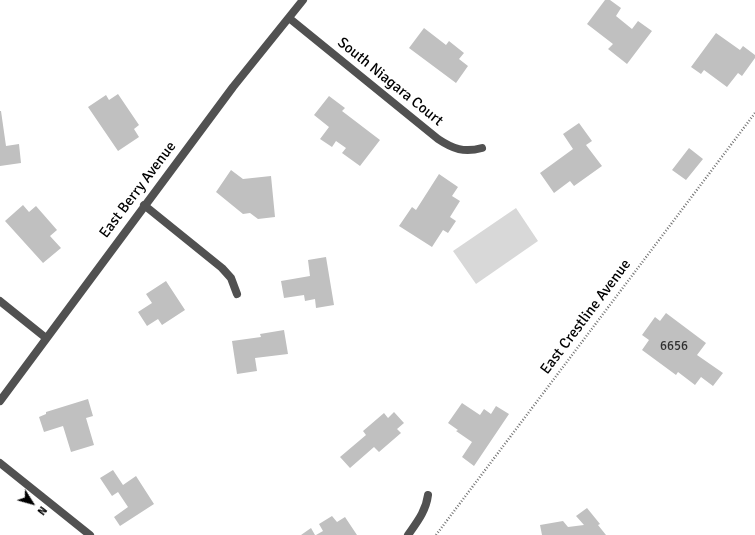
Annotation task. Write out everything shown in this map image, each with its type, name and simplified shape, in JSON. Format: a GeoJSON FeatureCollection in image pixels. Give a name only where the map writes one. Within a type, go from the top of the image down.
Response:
{"type":"FeatureCollection","features":[{"type":"Feature","properties":{"kind":"street","name":"East Berry Avenue"},"geometry":{"type":"LineString","coordinates":[[0,401],[233,87],[303,0]]}},
{"type":"Feature","properties":{"kind":"street","name":"South Niagara Court"},"geometry":{"type":"LineString","coordinates":[[289,18],[449,147],[459,150],[475,150],[482,148]]}},
{"type":"Feature","properties":{"kind":"street"},"geometry":{"type":"LineString","coordinates":[[144,206],[222,268],[231,278],[237,294]]}},
{"type":"Feature","properties":{"kind":"street"},"geometry":{"type":"LineString","coordinates":[[0,301],[46,338]]}},
{"type":"Feature","properties":{"kind":"street"},"geometry":{"type":"LineString","coordinates":[[0,463],[90,535]]}},
{"type":"Feature","properties":{"kind":"street"},"geometry":{"type":"LineString","coordinates":[[408,535],[424,511],[428,495]]}},
{"type":"Feature","properties":{"kind":"path","name":"East Crestline Avenue"},"geometry":{"type":"LineString","coordinates":[[436,535],[755,113]]}},
{"type":"Feature","properties":{"kind":"shaded area"},"geometry":{"type":"Polygon","coordinates":[[[516,208],[538,241],[476,284],[453,251],[516,208]]]}},
{"type":"Feature","properties":{"kind":"building"},"geometry":{"type":"Polygon","coordinates":[[[605,0],[610,0],[621,8],[616,16],[632,29],[638,21],[652,31],[627,64],[608,49],[613,44],[587,24],[605,0]]]}},
{"type":"Feature","properties":{"kind":"building"},"geometry":{"type":"Polygon","coordinates":[[[424,28],[446,45],[449,41],[464,53],[459,59],[468,66],[456,83],[409,48],[424,28]]]}},
{"type":"Feature","properties":{"kind":"building"},"geometry":{"type":"Polygon","coordinates":[[[716,33],[740,50],[743,46],[755,55],[755,58],[742,76],[738,73],[727,87],[704,70],[701,74],[691,67],[716,33]]]}},
{"type":"Feature","properties":{"kind":"building"},"geometry":{"type":"Polygon","coordinates":[[[118,94],[139,125],[134,129],[139,137],[118,151],[88,107],[106,95],[109,100],[118,94]]]}},
{"type":"Feature","properties":{"kind":"building"},"geometry":{"type":"Polygon","coordinates":[[[329,96],[345,108],[342,111],[380,140],[360,166],[342,153],[346,148],[336,141],[332,147],[320,139],[329,127],[314,115],[329,96]]]}},
{"type":"Feature","properties":{"kind":"building"},"geometry":{"type":"Polygon","coordinates":[[[0,111],[6,146],[19,144],[21,163],[0,166],[0,111]]]}},
{"type":"Feature","properties":{"kind":"building"},"geometry":{"type":"Polygon","coordinates":[[[579,123],[592,141],[586,145],[602,166],[574,186],[570,181],[554,193],[540,173],[573,149],[563,134],[579,123]]]}},
{"type":"Feature","properties":{"kind":"building"},"geometry":{"type":"Polygon","coordinates":[[[689,148],[703,159],[686,180],[672,170],[689,148]]]}},
{"type":"Feature","properties":{"kind":"building"},"geometry":{"type":"Polygon","coordinates":[[[231,170],[243,179],[271,176],[275,217],[258,219],[250,213],[243,214],[216,192],[231,170]]]}},
{"type":"Feature","properties":{"kind":"building"},"geometry":{"type":"Polygon","coordinates":[[[439,174],[458,187],[452,196],[460,201],[450,217],[456,221],[448,233],[443,230],[432,247],[399,226],[412,207],[416,210],[439,174]]]}},
{"type":"Feature","properties":{"kind":"building"},"geometry":{"type":"Polygon","coordinates":[[[23,205],[29,212],[36,206],[57,230],[50,236],[61,248],[43,263],[5,221],[23,205]]]}},
{"type":"Feature","properties":{"kind":"building"},"geometry":{"type":"Polygon","coordinates":[[[326,257],[334,305],[316,308],[315,299],[305,301],[304,295],[284,298],[281,281],[310,276],[308,260],[326,257]]]}},
{"type":"Feature","properties":{"kind":"building"},"geometry":{"type":"Polygon","coordinates":[[[166,281],[185,310],[162,325],[158,319],[147,326],[138,312],[152,303],[146,294],[166,281]]]}},
{"type":"Feature","properties":{"kind":"building"},"geometry":{"type":"Polygon","coordinates":[[[666,313],[706,343],[697,355],[723,373],[713,386],[701,377],[695,385],[678,372],[676,375],[642,350],[649,340],[642,335],[655,317],[660,321],[666,313]]]}},
{"type":"Feature","properties":{"kind":"building"},"geometry":{"type":"Polygon","coordinates":[[[284,330],[288,354],[255,358],[257,371],[237,374],[232,341],[261,337],[260,334],[284,330]]]}},
{"type":"Feature","properties":{"kind":"building"},"geometry":{"type":"Polygon","coordinates":[[[88,399],[93,416],[86,418],[94,445],[71,452],[63,426],[44,432],[39,417],[46,414],[46,412],[88,399]]]}},
{"type":"Feature","properties":{"kind":"building"},"geometry":{"type":"Polygon","coordinates":[[[462,403],[480,415],[484,409],[491,414],[496,406],[509,414],[474,466],[462,457],[472,442],[456,431],[458,430],[448,423],[462,403]]]}},
{"type":"Feature","properties":{"kind":"building"},"geometry":{"type":"Polygon","coordinates":[[[394,412],[404,423],[397,429],[401,433],[379,452],[374,447],[350,468],[340,457],[366,435],[363,431],[384,413],[388,418],[394,412]]]}},
{"type":"Feature","properties":{"kind":"building"},"geometry":{"type":"Polygon","coordinates":[[[113,470],[123,485],[136,476],[154,504],[120,526],[114,517],[128,507],[118,492],[112,496],[100,478],[113,470]]]}},
{"type":"Feature","properties":{"kind":"building"},"geometry":{"type":"Polygon","coordinates":[[[587,508],[600,524],[598,525],[606,535],[542,535],[540,525],[563,521],[568,527],[584,525],[576,516],[587,508]]]}},
{"type":"Feature","properties":{"kind":"building"},"geometry":{"type":"Polygon","coordinates":[[[332,516],[337,522],[345,517],[357,535],[316,535],[323,531],[319,524],[332,516]]]}},
{"type":"Feature","properties":{"kind":"building"},"geometry":{"type":"Polygon","coordinates":[[[311,528],[315,535],[301,535],[311,528]]]}}]}
